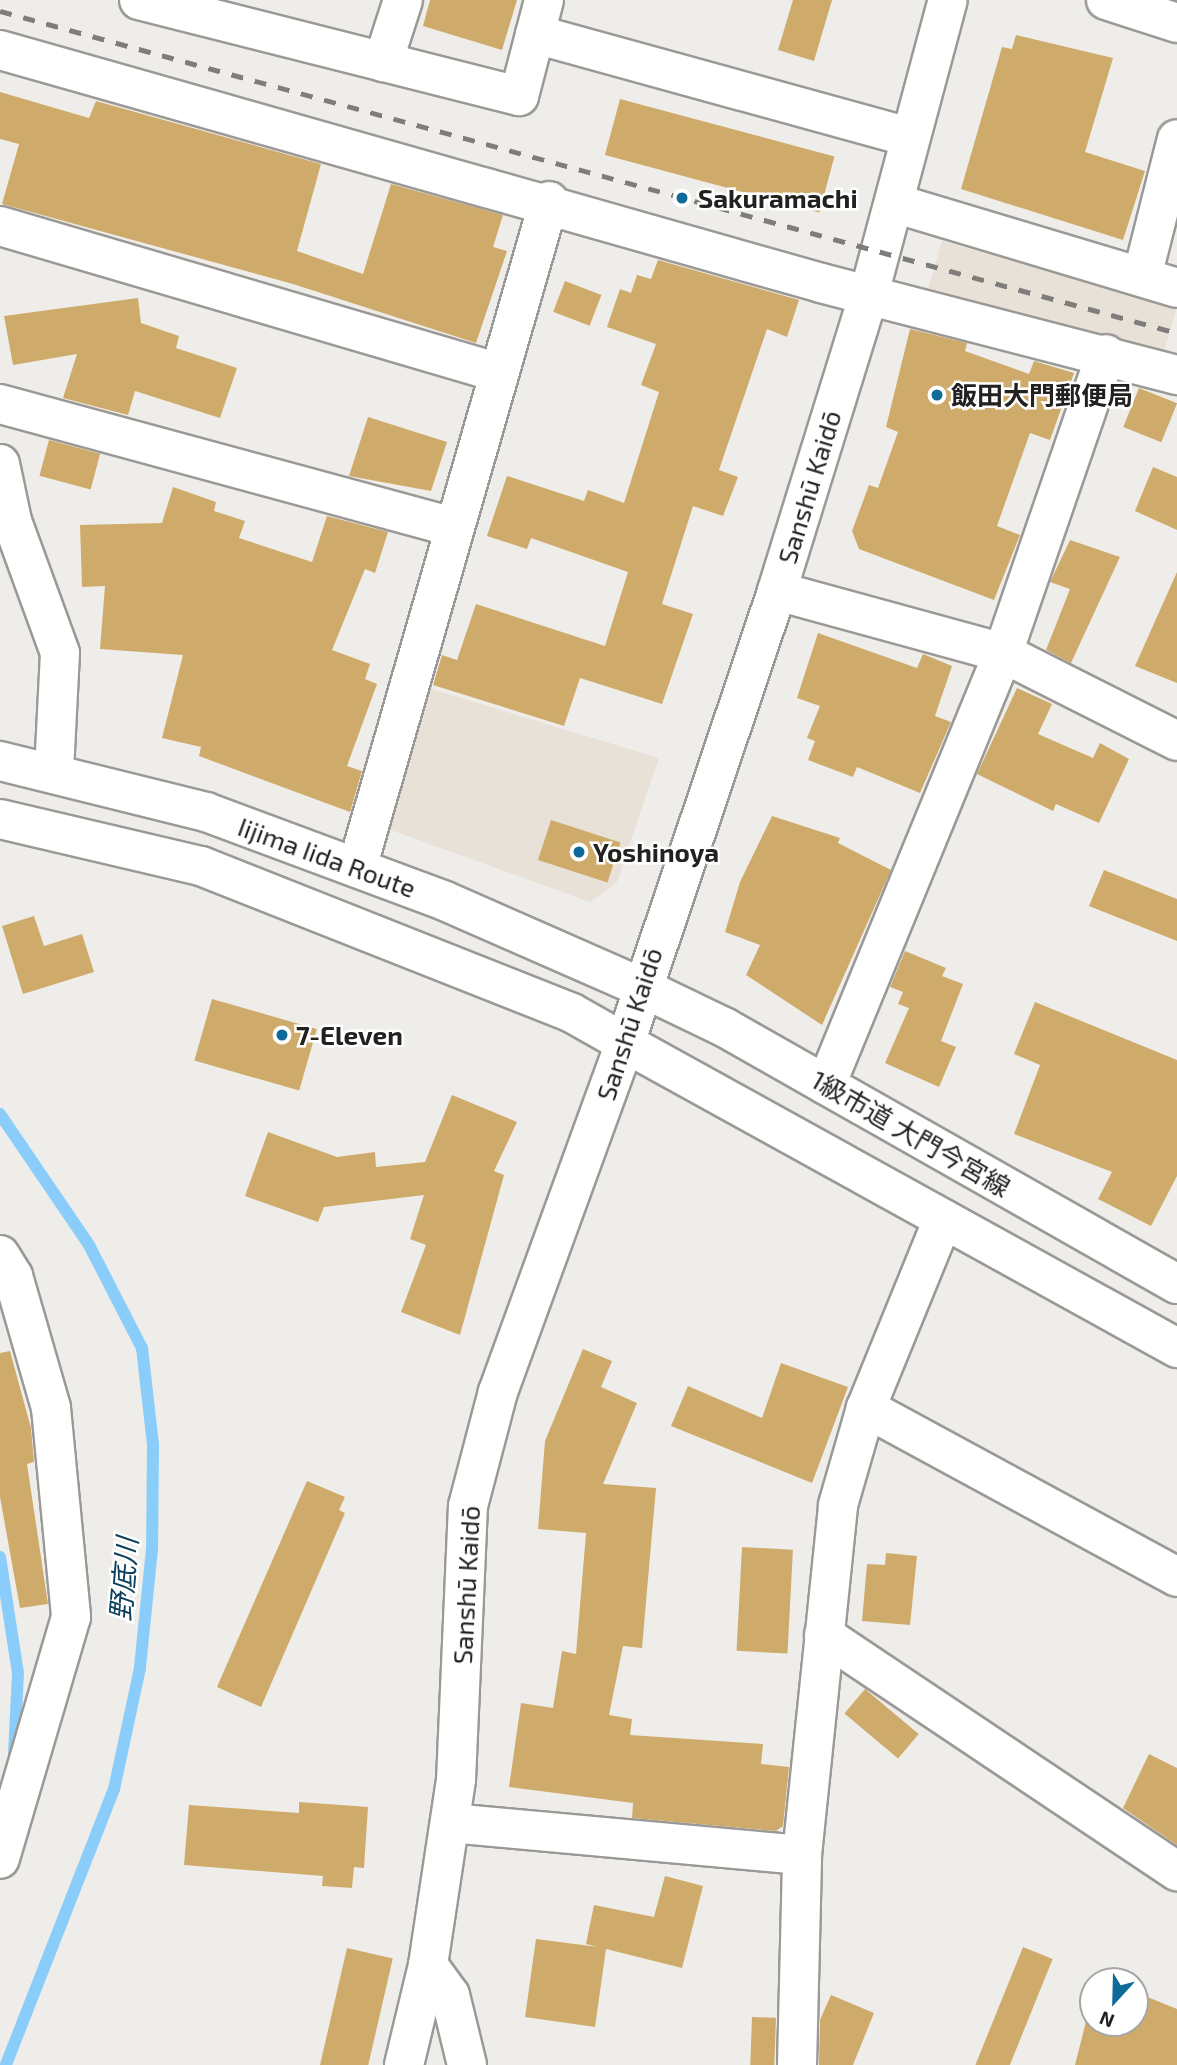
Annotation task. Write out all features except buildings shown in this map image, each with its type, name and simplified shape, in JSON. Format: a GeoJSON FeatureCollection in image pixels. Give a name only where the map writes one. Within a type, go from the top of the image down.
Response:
{"type":"FeatureCollection","features":[{"type":"Feature","properties":{"kind":"street"},"geometry":{"type":"LineString","coordinates":[[139,0],[206,8],[383,62],[519,96],[540,17],[910,137]]}},
{"type":"Feature","properties":{"kind":"street"},"geometry":{"type":"LineString","coordinates":[[383,62],[403,0]]}},
{"type":"Feature","properties":{"kind":"street","name":"Sanshū Kaidō"},"geometry":{"type":"LineString","coordinates":[[404,2065],[428,1965],[450,1823],[468,1506],[498,1392],[625,1043],[777,591],[869,294],[948,0]]}},
{"type":"Feature","properties":{"kind":"street"},"geometry":{"type":"LineString","coordinates":[[1106,0],[1177,23]]}},
{"type":"Feature","properties":{"kind":"street"},"geometry":{"type":"LineString","coordinates":[[0,50],[549,201],[869,294],[1177,374]]}},
{"type":"Feature","properties":{"kind":"street"},"geometry":{"type":"LineString","coordinates":[[894,203],[1160,283],[1177,139]]}},
{"type":"Feature","properties":{"kind":"street"},"geometry":{"type":"LineString","coordinates":[[358,868],[496,372],[549,201]]}},
{"type":"Feature","properties":{"kind":"street"},"geometry":{"type":"LineString","coordinates":[[0,226],[496,372]]}},
{"type":"Feature","properties":{"kind":"street"},"geometry":{"type":"LineString","coordinates":[[826,1085],[1003,653],[1106,354]]}},
{"type":"Feature","properties":{"kind":"street"},"geometry":{"type":"LineString","coordinates":[[0,404],[452,527]]}},
{"type":"Feature","properties":{"kind":"street"},"geometry":{"type":"LineString","coordinates":[[0,464],[12,521],[60,653],[54,771]]}},
{"type":"Feature","properties":{"kind":"street"},"geometry":{"type":"LineString","coordinates":[[777,591],[1003,653],[1177,741]]}},
{"type":"Feature","properties":{"kind":"street","name":"Iijima Iida Route"},"geometry":{"type":"LineString","coordinates":[[5,762],[54,771],[206,812],[358,868],[643,988]]}},
{"type":"Feature","properties":{"kind":"street","name":"Iijima Iida Route"},"geometry":{"type":"LineString","coordinates":[[1,819],[201,866],[572,1013],[1177,1348]]}},
{"type":"Feature","properties":{"kind":"street","name":"1級市道 大門今宮線"},"geometry":{"type":"LineString","coordinates":[[643,988],[826,1085],[1177,1284]]}},
{"type":"Feature","properties":{"kind":"street"},"geometry":{"type":"LineString","coordinates":[[797,2065],[803,1854],[838,1505],[866,1408],[943,1219]]}},
{"type":"Feature","properties":{"kind":"street"},"geometry":{"type":"LineString","coordinates":[[0,1255],[13,1276],[51,1408],[71,1617],[0,1859]]}},
{"type":"Feature","properties":{"kind":"street"},"geometry":{"type":"LineString","coordinates":[[866,1408],[1177,1577]]}},
{"type":"Feature","properties":{"kind":"street"},"geometry":{"type":"LineString","coordinates":[[824,1635],[1177,1871]]}},
{"type":"Feature","properties":{"kind":"street"},"geometry":{"type":"LineString","coordinates":[[450,1823],[803,1854]]}},
{"type":"Feature","properties":{"kind":"street"},"geometry":{"type":"LineString","coordinates":[[428,1965],[450,1995],[467,2065]]}},
{"type":"Feature","properties":{"kind":"shaded area"},"geometry":{"type":"Polygon","coordinates":[[[942,241],[1177,308],[1162,357],[928,290],[942,241]]]}},
{"type":"Feature","properties":{"kind":"shaded area"},"geometry":{"type":"Polygon","coordinates":[[[428,688],[659,758],[617,882],[590,902],[388,829],[428,688]]]}},
{"type":"Feature","properties":{"kind":"waterway","name":"野底川"},"geometry":{"type":"LineString","coordinates":[[0,1114],[89,1245],[142,1348],[153,1444],[152,1549],[140,1668],[114,1789],[6,2065]]}},
{"type":"Feature","properties":{"kind":"waterway"},"geometry":{"type":"LineString","coordinates":[[0,1557],[18,1673],[14,1754]]}},
{"type":"Feature","properties":{"kind":"railway"},"geometry":{"type":"LineString","coordinates":[[0,11],[1177,333]]}},
{"type":"Feature","properties":{"kind":"place","name":"Sakuramachi"},"geometry":{"type":"Point","coordinates":[682,198]}},
{"type":"Feature","properties":{"kind":"place","name":"飯田大門郵便局"},"geometry":{"type":"Point","coordinates":[937,395]}},
{"type":"Feature","properties":{"kind":"place","name":"Yoshinoya"},"geometry":{"type":"Point","coordinates":[579,852]}},
{"type":"Feature","properties":{"kind":"place","name":"7-Eleven"},"geometry":{"type":"Point","coordinates":[282,1035]}}]}
